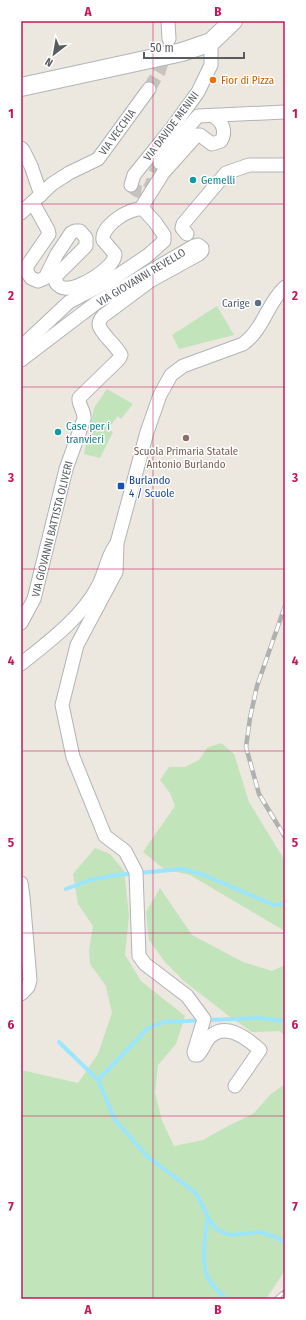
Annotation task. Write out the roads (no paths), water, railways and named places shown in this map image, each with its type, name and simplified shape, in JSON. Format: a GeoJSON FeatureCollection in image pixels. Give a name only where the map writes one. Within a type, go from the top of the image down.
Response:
{"type":"FeatureCollection","features":[{"type":"Feature","properties":{"kind":"main road"},"geometry":{"type":"LineString","coordinates":[[21,87],[182,52],[211,42],[234,21]]}},
{"type":"Feature","properties":{"kind":"street"},"geometry":{"type":"LineString","coordinates":[[168,21],[169,39]]}},
{"type":"Feature","properties":{"kind":"street","name":"VIA DAVIDE MENINI"},"geometry":{"type":"LineString","coordinates":[[131,185],[134,175],[172,128],[198,92],[211,65],[211,42]]}},
{"type":"Feature","properties":{"kind":"street","name":"VIA VECCHIA"},"geometry":{"type":"LineString","coordinates":[[21,213],[52,184],[69,173],[98,159],[149,89]]}},
{"type":"Feature","properties":{"kind":"street","name":"VIA DAVIDE MENINI"},"geometry":{"type":"LineString","coordinates":[[160,163],[196,117],[205,115],[213,116],[285,112]]}},
{"type":"Feature","properties":{"kind":"street","name":"VIA DAVIDE MENINI"},"geometry":{"type":"LineString","coordinates":[[143,209],[143,205],[163,173],[197,135],[200,135],[212,144],[221,141],[224,134],[223,126],[213,116]]}},
{"type":"Feature","properties":{"kind":"street"},"geometry":{"type":"LineString","coordinates":[[21,148],[31,166],[37,199],[49,234],[27,266],[27,272],[31,278],[38,281],[45,278],[57,254],[71,233],[75,231],[80,232],[86,238],[86,246],[56,276],[56,283],[66,289],[86,282],[111,265],[115,259],[115,254],[103,240],[104,233],[108,227],[115,220],[130,211],[138,208],[143,209]]}},
{"type":"Feature","properties":{"kind":"street"},"geometry":{"type":"LineString","coordinates":[[187,234],[182,228],[184,224],[226,173],[250,165],[285,165]]}},
{"type":"Feature","properties":{"kind":"street","name":"VIA GIOVANNI REVELLO"},"geometry":{"type":"LineString","coordinates":[[21,347],[70,302],[111,280],[147,256],[164,241],[164,235],[143,209]]}},
{"type":"Feature","properties":{"kind":"street","name":"VIA GIOVANNI REVELLO"},"geometry":{"type":"LineString","coordinates":[[21,360],[96,303],[162,263],[194,246],[200,246],[202,250],[200,254],[150,281],[103,316],[99,324],[101,330],[121,355],[119,359],[80,396],[79,402],[83,410]]}},
{"type":"Feature","properties":{"kind":"street"},"geometry":{"type":"LineString","coordinates":[[235,1086],[260,1050],[244,1036],[238,1033],[221,1031],[211,1036],[198,1055],[195,1055],[194,1052],[204,1019],[187,996],[145,964],[139,956],[136,872],[125,851],[105,836],[73,757],[62,705],[77,645],[116,572],[117,543],[147,432],[160,396],[171,376],[183,366],[250,340],[285,287]]}},
{"type":"Feature","properties":{"kind":"street","name":"VIA GIOVANNI BATTISTA OLIVERI"},"geometry":{"type":"LineString","coordinates":[[21,623],[34,599],[66,469],[84,419],[83,410]]}},
{"type":"Feature","properties":{"kind":"street"},"geometry":{"type":"LineString","coordinates":[[21,664],[57,634],[91,599],[102,578],[110,554],[117,543]]}},
{"type":"Feature","properties":{"kind":"street"},"geometry":{"type":"LineString","coordinates":[[21,883],[24,897],[30,980],[28,987],[21,994]]}},
{"type":"Feature","properties":{"kind":"waterway"},"geometry":{"type":"LineString","coordinates":[[66,889],[90,880],[117,875],[182,869],[204,875],[274,905],[285,904]]}},
{"type":"Feature","properties":{"kind":"waterway"},"geometry":{"type":"LineString","coordinates":[[98,1080],[148,1028],[164,1022],[258,1018],[285,1021]]}},
{"type":"Feature","properties":{"kind":"waterway"},"geometry":{"type":"LineString","coordinates":[[59,1042],[98,1080],[115,1120],[148,1157],[196,1193],[209,1219],[217,1230],[230,1235],[260,1232],[278,1238],[285,1244]]}},
{"type":"Feature","properties":{"kind":"waterway"},"geometry":{"type":"LineString","coordinates":[[208,1217],[204,1249],[206,1273],[211,1283],[226,1299]]}},
{"type":"Feature","properties":{"kind":"tunnel"},"geometry":{"type":"LineString","coordinates":[[149,89],[159,72],[166,50]]}},
{"type":"Feature","properties":{"kind":"tunnel"},"geometry":{"type":"LineString","coordinates":[[131,185],[139,192],[144,192],[147,190],[152,184],[154,175],[160,163]]}},
{"type":"Feature","properties":{"kind":"railway"},"geometry":{"type":"LineString","coordinates":[[285,606],[257,686],[250,718],[246,747],[259,794],[285,837]]}},
{"type":"Feature","properties":{"kind":"railway"},"geometry":{"type":"LineString","coordinates":[[276,1299],[285,1291]]}},
{"type":"Feature","properties":{"kind":"place","name":"Fior di Pizza"},"geometry":{"type":"Point","coordinates":[213,80]}},
{"type":"Feature","properties":{"kind":"place","name":"Gemelli"},"geometry":{"type":"Point","coordinates":[193,180]}},
{"type":"Feature","properties":{"kind":"place","name":"Carige"},"geometry":{"type":"Point","coordinates":[258,303]}},
{"type":"Feature","properties":{"kind":"place","name":"Case per i tranvieri"},"geometry":{"type":"Point","coordinates":[58,432]}},
{"type":"Feature","properties":{"kind":"place","name":"Scuola Primaria Statale Antonio Burlando"},"geometry":{"type":"Point","coordinates":[186,438]}},
{"type":"Feature","properties":{"kind":"place","name":"Burlando 4 / Scuole"},"geometry":{"type":"Point","coordinates":[121,486]}}]}
